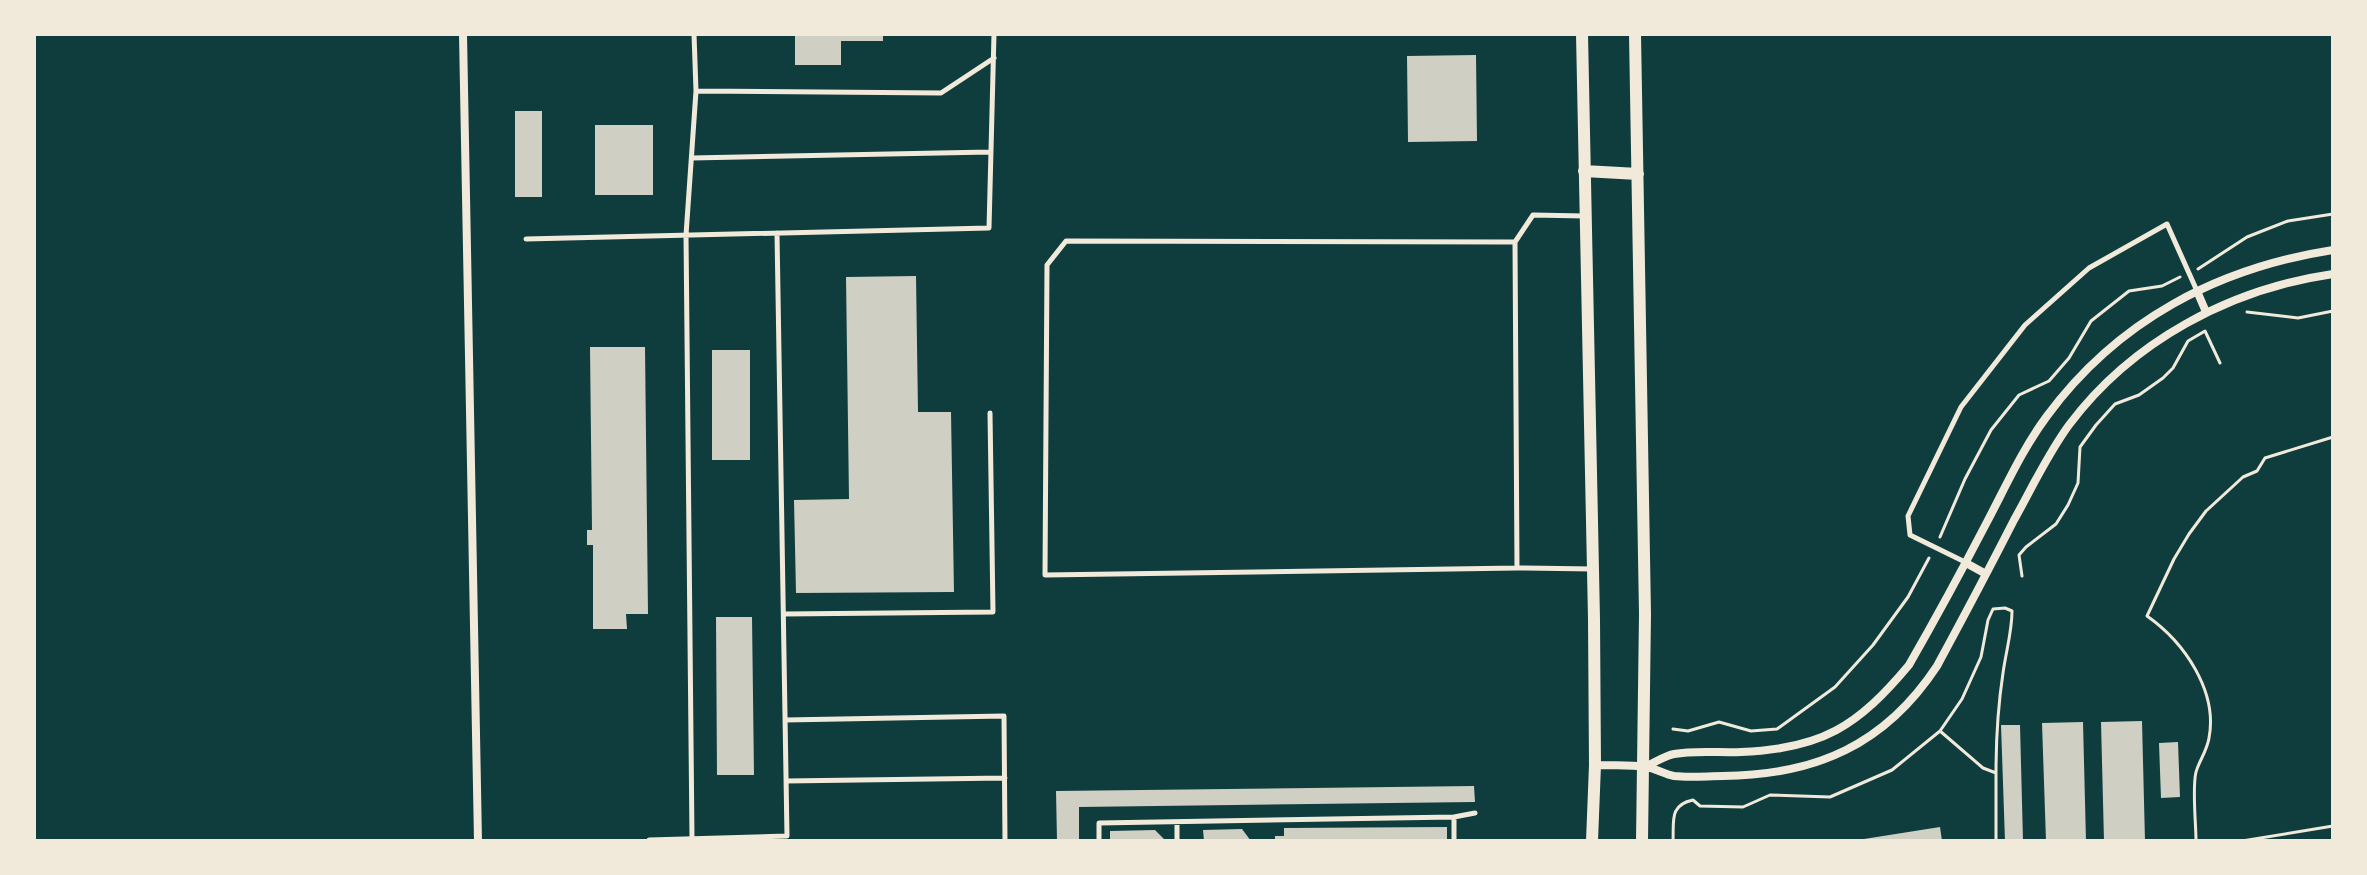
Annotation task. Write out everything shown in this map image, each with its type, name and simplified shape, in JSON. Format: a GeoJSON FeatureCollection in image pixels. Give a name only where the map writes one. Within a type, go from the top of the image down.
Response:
{"type":"FeatureCollection","features":[{"type":"Feature","properties":{"kind":"main road"},"geometry":{"type":"LineString","coordinates":[[1582,34],[1593,569],[1595,765],[1592,841]]}},
{"type":"Feature","properties":{"kind":"main road"},"geometry":{"type":"LineString","coordinates":[[1635,34],[1645,614],[1642,841]]}},
{"type":"Feature","properties":{"kind":"main road"},"geometry":{"type":"LineString","coordinates":[[1584,171],[1638,174]]}},
{"type":"Feature","properties":{"kind":"street"},"geometry":{"type":"LineString","coordinates":[[463,34],[478,841]]}},
{"type":"Feature","properties":{"kind":"street"},"geometry":{"type":"LineString","coordinates":[[1645,767],[1673,754],[1778,750],[1829,736],[1851,723],[1909,665],[2034,435],[2072,384],[2150,317],[2197,291],[2260,266],[2333,250]]}},
{"type":"Feature","properties":{"kind":"street"},"geometry":{"type":"LineString","coordinates":[[1595,765],[1645,767],[1675,776],[1764,774],[1809,766],[1861,743],[1905,709],[1922,689],[2051,453],[2085,406],[2111,379],[2151,346],[2206,312],[2275,285],[2333,274]]}},
{"type":"Feature","properties":{"kind":"street"},"geometry":{"type":"LineString","coordinates":[[2197,291],[2206,312]]}},
{"type":"Feature","properties":{"kind":"street"},"geometry":{"type":"LineString","coordinates":[[1966,563],[1986,574]]}},
{"type":"Feature","properties":{"kind":"lane"},"geometry":{"type":"LineString","coordinates":[[692,839],[686,235],[696,91],[694,34]]}},
{"type":"Feature","properties":{"kind":"lane"},"geometry":{"type":"LineString","coordinates":[[526,239],[989,228],[994,34]]}},
{"type":"Feature","properties":{"kind":"lane"},"geometry":{"type":"LineString","coordinates":[[696,91],[941,93],[994,58]]}},
{"type":"Feature","properties":{"kind":"lane"},"geometry":{"type":"LineString","coordinates":[[692,158],[990,152]]}},
{"type":"Feature","properties":{"kind":"lane"},"geometry":{"type":"LineString","coordinates":[[1517,568],[1515,242],[1533,215],[1585,216]]}},
{"type":"Feature","properties":{"kind":"lane"},"geometry":{"type":"LineString","coordinates":[[1966,563],[1910,535],[1908,516],[1961,407],[2025,325],[2089,268],[2167,224],[2197,291]]}},
{"type":"Feature","properties":{"kind":"lane"},"geometry":{"type":"LineString","coordinates":[[649,840],[787,839],[777,233]]}},
{"type":"Feature","properties":{"kind":"lane"},"geometry":{"type":"LineString","coordinates":[[1515,242],[1066,241],[1047,265],[1045,575],[1593,569]]}},
{"type":"Feature","properties":{"kind":"lane"},"geometry":{"type":"LineString","coordinates":[[784,614],[993,612],[990,413]]}},
{"type":"Feature","properties":{"kind":"lane"},"geometry":{"type":"LineString","coordinates":[[785,720],[1004,716],[1005,841]]}},
{"type":"Feature","properties":{"kind":"lane"},"geometry":{"type":"LineString","coordinates":[[786,781],[1005,778]]}},
{"type":"Feature","properties":{"kind":"lane"},"geometry":{"type":"LineString","coordinates":[[1099,841],[1099,823],[1454,817],[1475,813]]}},
{"type":"Feature","properties":{"kind":"lane"},"geometry":{"type":"LineString","coordinates":[[1454,817],[1454,841]]}},
{"type":"Feature","properties":{"kind":"lane"},"geometry":{"type":"LineString","coordinates":[[1177,822],[1177,841]]}},
{"type":"Feature","properties":{"kind":"path"},"geometry":{"type":"LineString","coordinates":[[1673,729],[1688,731],[1719,722],[1751,731],[1777,729],[1835,687],[1873,645],[1908,597],[1991,430],[2019,395],[2049,381],[2069,358],[2091,321],[2129,291],[2162,286],[2247,237],[2288,221],[2333,214]]}},
{"type":"Feature","properties":{"kind":"path"},"geometry":{"type":"LineString","coordinates":[[2242,311],[2298,318],[2333,311]]}},
{"type":"Feature","properties":{"kind":"path"},"geometry":{"type":"LineString","coordinates":[[2022,576],[2019,555],[2056,524],[2068,505],[2078,483],[2080,447],[2096,425],[2115,404],[2139,395],[2163,378],[2173,368],[2188,341],[2214,327]]}},
{"type":"Feature","properties":{"kind":"path"},"geometry":{"type":"LineString","coordinates":[[2205,331],[2220,363]]}},
{"type":"Feature","properties":{"kind":"path"},"geometry":{"type":"LineString","coordinates":[[2196,841],[2196,772],[2205,755],[2210,734],[2208,703],[2201,674],[2163,627],[2147,616],[2174,559],[2206,511],[2243,477],[2257,471],[2265,458],[2333,437]]}},
{"type":"Feature","properties":{"kind":"path"},"geometry":{"type":"LineString","coordinates":[[1996,841],[2001,687],[2012,634],[2012,611],[2005,608]]}},
{"type":"Feature","properties":{"kind":"path"},"geometry":{"type":"LineString","coordinates":[[1940,731],[1983,768],[1996,773]]}},
{"type":"Feature","properties":{"kind":"path"},"geometry":{"type":"LineString","coordinates":[[1673,841],[1676,808],[1681,802]]}},
{"type":"Feature","properties":{"kind":"path"},"geometry":{"type":"LineString","coordinates":[[2242,841],[2333,826]]}},
{"type":"Feature","properties":{"kind":"building"},"geometry":{"type":"Polygon","coordinates":[[[795,34],[883,34],[883,41],[841,41],[841,65],[795,65],[795,34]]]}},
{"type":"Feature","properties":{"kind":"building"},"geometry":{"type":"Polygon","coordinates":[[[1476,55],[1477,141],[1408,142],[1407,56],[1476,55]]]}},
{"type":"Feature","properties":{"kind":"building"},"geometry":{"type":"Polygon","coordinates":[[[515,111],[542,111],[542,197],[515,197],[515,111]]]}},
{"type":"Feature","properties":{"kind":"building"},"geometry":{"type":"Polygon","coordinates":[[[595,125],[653,125],[653,195],[595,195],[595,125]]]}},
{"type":"Feature","properties":{"kind":"building"},"geometry":{"type":"Polygon","coordinates":[[[916,276],[918,412],[951,412],[954,592],[796,593],[794,500],[849,499],[846,277],[916,276]]]}},
{"type":"Feature","properties":{"kind":"building"},"geometry":{"type":"Polygon","coordinates":[[[590,347],[645,347],[648,614],[626,614],[627,629],[593,629],[593,545],[587,545],[587,530],[592,530],[590,347]]]}},
{"type":"Feature","properties":{"kind":"building"},"geometry":{"type":"Polygon","coordinates":[[[712,350],[750,350],[750,460],[712,460],[712,350]]]}},
{"type":"Feature","properties":{"kind":"building"},"geometry":{"type":"Polygon","coordinates":[[[716,617],[752,617],[754,775],[717,775],[716,617]]]}},
{"type":"Feature","properties":{"kind":"building"},"geometry":{"type":"Polygon","coordinates":[[[2142,721],[2145,841],[2104,841],[2101,722],[2142,721]]]}},
{"type":"Feature","properties":{"kind":"building"},"geometry":{"type":"Polygon","coordinates":[[[2083,722],[2086,841],[2046,841],[2042,723],[2083,722]]]}},
{"type":"Feature","properties":{"kind":"building"},"geometry":{"type":"Polygon","coordinates":[[[2001,725],[2020,725],[2023,841],[2005,841],[2001,725]]]}},
{"type":"Feature","properties":{"kind":"building"},"geometry":{"type":"Polygon","coordinates":[[[2178,742],[2180,797],[2161,798],[2159,743],[2178,742]]]}},
{"type":"Feature","properties":{"kind":"building"},"geometry":{"type":"Polygon","coordinates":[[[1474,786],[1475,802],[1079,807],[1079,841],[1057,841],[1056,791],[1474,786]]]}},
{"type":"Feature","properties":{"kind":"building"},"geometry":{"type":"Polygon","coordinates":[[[1447,827],[1447,841],[1275,841],[1275,836],[1284,836],[1284,828],[1447,827]]]}},
{"type":"Feature","properties":{"kind":"building"},"geometry":{"type":"Polygon","coordinates":[[[1940,827],[1942,841],[1864,839],[1940,827]]]}},
{"type":"Feature","properties":{"kind":"building"},"geometry":{"type":"Polygon","coordinates":[[[1242,829],[1251,841],[1204,841],[1203,830],[1242,829]]]}},
{"type":"Feature","properties":{"kind":"building"},"geometry":{"type":"Polygon","coordinates":[[[1155,830],[1166,841],[1110,841],[1110,831],[1155,830]]]}}]}
